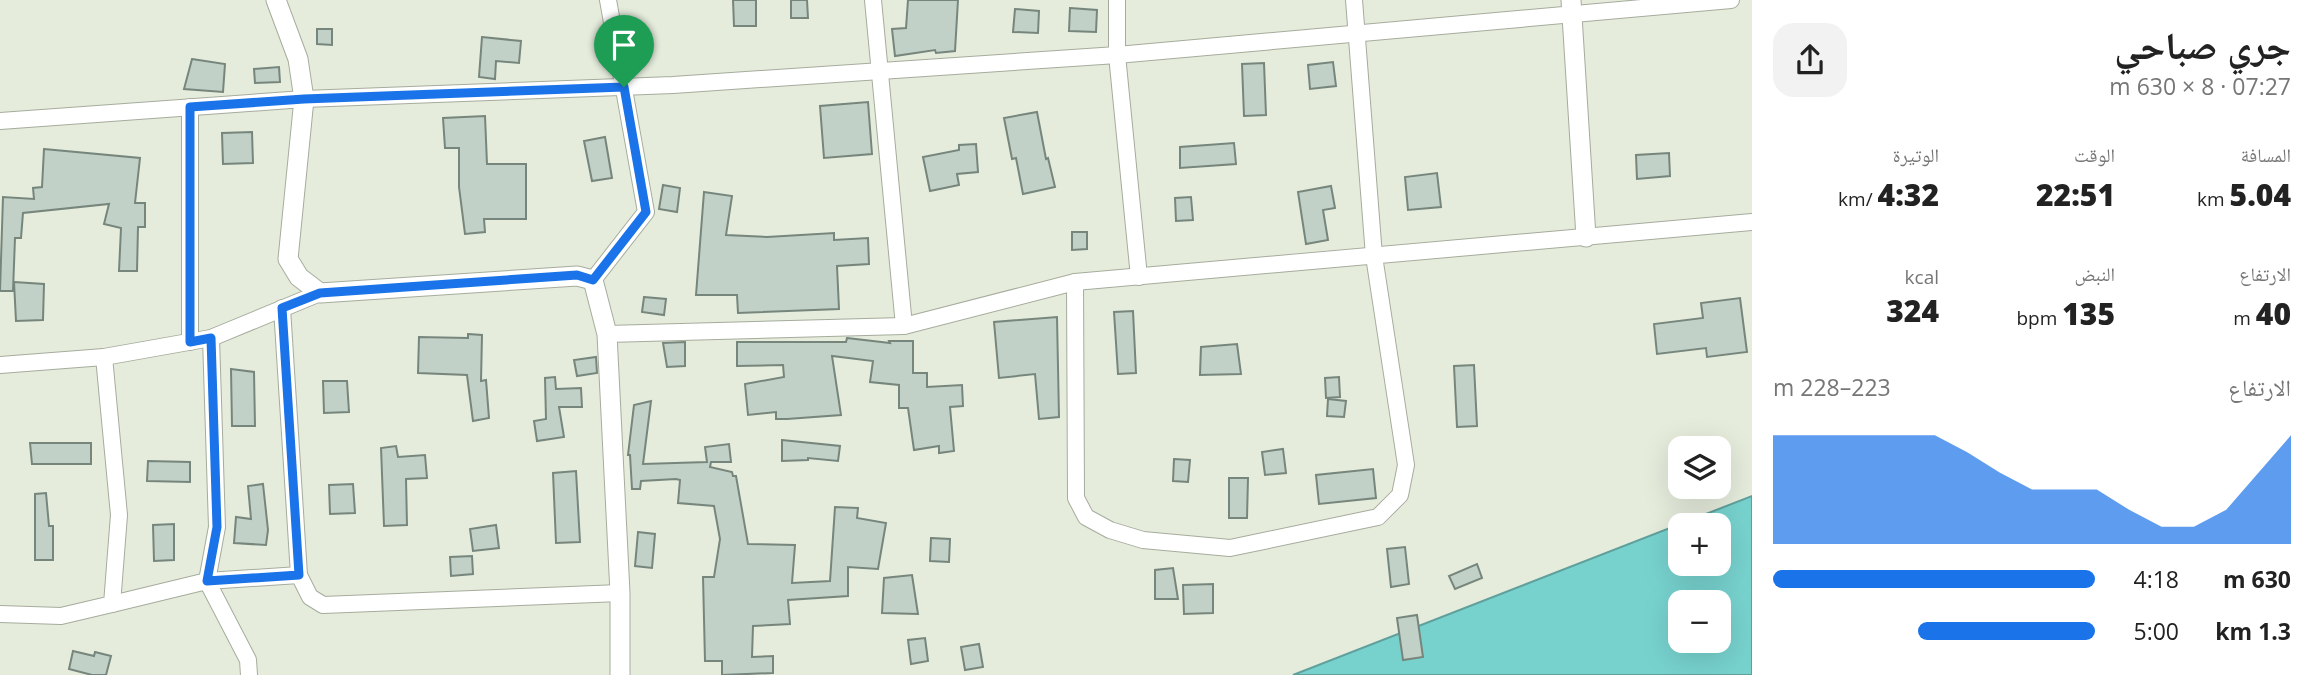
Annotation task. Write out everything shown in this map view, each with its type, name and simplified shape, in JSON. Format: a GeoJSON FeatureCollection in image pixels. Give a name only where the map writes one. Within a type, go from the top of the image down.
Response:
{"type":"FeatureCollection","features":[{"type":"Feature","properties":{"kind":"street"},"geometry":{"type":"LineString","coordinates":[[276,0],[298,59],[304,99],[288,259],[299,277],[320,293]]}},
{"type":"Feature","properties":{"kind":"street"},"geometry":{"type":"LineString","coordinates":[[593,280],[646,212],[608,0]]}},
{"type":"Feature","properties":{"kind":"street"},"geometry":{"type":"LineString","coordinates":[[873,0],[904,326]]}},
{"type":"Feature","properties":{"kind":"street"},"geometry":{"type":"LineString","coordinates":[[1117,0],[1117,55],[1139,277]]}},
{"type":"Feature","properties":{"kind":"street"},"geometry":{"type":"LineString","coordinates":[[1075,282],[1076,498],[1086,517],[1110,530],[1143,540],[1230,548],[1378,517],[1400,495],[1406,465],[1374,256],[1354,0]]}},
{"type":"Feature","properties":{"kind":"street"},"geometry":{"type":"LineString","coordinates":[[0,121],[304,99],[624,87],[1117,55],[1355,34],[1571,7],[1731,0]]}},
{"type":"Feature","properties":{"kind":"street"},"geometry":{"type":"LineString","coordinates":[[1571,7],[1586,237]]}},
{"type":"Feature","properties":{"kind":"street"},"geometry":{"type":"LineString","coordinates":[[190,107],[190,342]]}},
{"type":"Feature","properties":{"kind":"street"},"geometry":{"type":"LineString","coordinates":[[607,334],[904,326],[1075,282],[1752,222]]}},
{"type":"Feature","properties":{"kind":"street"},"geometry":{"type":"LineString","coordinates":[[0,365],[104,357],[211,338],[320,293],[577,275],[593,280]]}},
{"type":"Feature","properties":{"kind":"street"},"geometry":{"type":"LineString","coordinates":[[593,280],[607,334],[620,593],[621,675]]}},
{"type":"Feature","properties":{"kind":"street"},"geometry":{"type":"LineString","coordinates":[[282,308],[299,575],[310,597],[323,605],[620,593]]}},
{"type":"Feature","properties":{"kind":"street"},"geometry":{"type":"LineString","coordinates":[[211,338],[217,527],[207,581],[248,660],[249,675]]}},
{"type":"Feature","properties":{"kind":"street"},"geometry":{"type":"LineString","coordinates":[[104,357],[119,515],[112,604]]}},
{"type":"Feature","properties":{"kind":"street"},"geometry":{"type":"LineString","coordinates":[[0,614],[61,616],[207,581],[299,575]]}},
{"type":"Feature","properties":{"kind":"water"},"geometry":{"type":"Polygon","coordinates":[[[1752,496],[1752,675],[1293,675],[1668,529],[1668,576],[1731,576],[1731,513],[1708,513],[1752,496]]]}},
{"type":"Feature","properties":{"kind":"building"},"geometry":{"type":"Polygon","coordinates":[[[733,0],[756,0],[756,26],[734,26],[733,0]]]}},
{"type":"Feature","properties":{"kind":"building"},"geometry":{"type":"Polygon","coordinates":[[[791,0],[807,0],[808,18],[791,18],[791,0]]]}},
{"type":"Feature","properties":{"kind":"building"},"geometry":{"type":"Polygon","coordinates":[[[908,0],[958,0],[955,51],[936,53],[935,50],[895,56],[892,29],[906,28],[908,0]]]}},
{"type":"Feature","properties":{"kind":"building"},"geometry":{"type":"Polygon","coordinates":[[[1070,8],[1097,10],[1096,32],[1069,31],[1070,8]]]}},
{"type":"Feature","properties":{"kind":"building"},"geometry":{"type":"Polygon","coordinates":[[[1015,9],[1039,11],[1038,33],[1013,32],[1015,9]]]}},
{"type":"Feature","properties":{"kind":"building"},"geometry":{"type":"Polygon","coordinates":[[[317,29],[332,29],[332,45],[317,44],[317,29]]]}},
{"type":"Feature","properties":{"kind":"building"},"geometry":{"type":"Polygon","coordinates":[[[482,37],[521,41],[519,63],[496,61],[495,79],[479,77],[482,37]]]}},
{"type":"Feature","properties":{"kind":"building"},"geometry":{"type":"Polygon","coordinates":[[[192,59],[225,64],[223,92],[184,89],[192,59]]]}},
{"type":"Feature","properties":{"kind":"building"},"geometry":{"type":"Polygon","coordinates":[[[1333,62],[1336,86],[1310,89],[1308,65],[1333,62]]]}},
{"type":"Feature","properties":{"kind":"building"},"geometry":{"type":"Polygon","coordinates":[[[1264,63],[1266,115],[1244,116],[1242,64],[1264,63]]]}},
{"type":"Feature","properties":{"kind":"building"},"geometry":{"type":"Polygon","coordinates":[[[279,67],[280,82],[255,83],[254,69],[279,67]]]}},
{"type":"Feature","properties":{"kind":"building"},"geometry":{"type":"Polygon","coordinates":[[[868,102],[872,154],[824,158],[820,106],[868,102]]]}},
{"type":"Feature","properties":{"kind":"building"},"geometry":{"type":"Polygon","coordinates":[[[1037,112],[1046,159],[1048,158],[1055,187],[1023,194],[1016,158],[1012,159],[1004,118],[1037,112]]]}},
{"type":"Feature","properties":{"kind":"building"},"geometry":{"type":"Polygon","coordinates":[[[485,116],[487,164],[526,164],[526,219],[484,219],[485,232],[465,234],[459,187],[459,148],[445,148],[443,118],[485,116]]]}},
{"type":"Feature","properties":{"kind":"building"},"geometry":{"type":"Polygon","coordinates":[[[252,132],[253,163],[223,164],[222,133],[252,132]]]}},
{"type":"Feature","properties":{"kind":"building"},"geometry":{"type":"Polygon","coordinates":[[[605,137],[612,178],[592,181],[584,141],[605,137]]]}},
{"type":"Feature","properties":{"kind":"building"},"geometry":{"type":"Polygon","coordinates":[[[1234,143],[1236,164],[1180,168],[1180,147],[1234,143]]]}},
{"type":"Feature","properties":{"kind":"building"},"geometry":{"type":"Polygon","coordinates":[[[976,144],[978,172],[957,174],[959,185],[930,191],[923,157],[959,150],[959,145],[976,144]]]}},
{"type":"Feature","properties":{"kind":"building"},"geometry":{"type":"Polygon","coordinates":[[[44,149],[140,158],[135,203],[145,203],[145,227],[138,227],[137,271],[119,271],[121,228],[104,224],[109,204],[23,213],[21,238],[15,238],[13,291],[0,291],[3,197],[34,199],[33,188],[42,187],[44,149]]]}},
{"type":"Feature","properties":{"kind":"building"},"geometry":{"type":"Polygon","coordinates":[[[1669,153],[1670,176],[1637,179],[1636,155],[1669,153]]]}},
{"type":"Feature","properties":{"kind":"building"},"geometry":{"type":"Polygon","coordinates":[[[1437,173],[1441,207],[1408,210],[1405,177],[1437,173]]]}},
{"type":"Feature","properties":{"kind":"building"},"geometry":{"type":"Polygon","coordinates":[[[663,185],[680,188],[677,212],[659,209],[663,185]]]}},
{"type":"Feature","properties":{"kind":"building"},"geometry":{"type":"Polygon","coordinates":[[[1331,186],[1335,208],[1323,210],[1328,240],[1306,244],[1298,192],[1331,186]]]}},
{"type":"Feature","properties":{"kind":"building"},"geometry":{"type":"Polygon","coordinates":[[[704,192],[732,196],[726,235],[767,237],[834,233],[834,240],[868,238],[869,264],[837,266],[839,309],[738,313],[737,295],[696,295],[704,192]]]}},
{"type":"Feature","properties":{"kind":"building"},"geometry":{"type":"Polygon","coordinates":[[[1191,197],[1193,220],[1176,221],[1175,198],[1191,197]]]}},
{"type":"Feature","properties":{"kind":"building"},"geometry":{"type":"Polygon","coordinates":[[[1072,232],[1087,232],[1087,249],[1072,250],[1072,232]]]}},
{"type":"Feature","properties":{"kind":"building"},"geometry":{"type":"Polygon","coordinates":[[[14,282],[44,284],[43,320],[16,321],[14,282]]]}},
{"type":"Feature","properties":{"kind":"building"},"geometry":{"type":"Polygon","coordinates":[[[644,297],[666,299],[664,315],[642,312],[644,297]]]}},
{"type":"Feature","properties":{"kind":"building"},"geometry":{"type":"Polygon","coordinates":[[[1740,298],[1747,352],[1707,357],[1706,348],[1657,354],[1654,324],[1703,318],[1701,303],[1740,298]]]}},
{"type":"Feature","properties":{"kind":"building"},"geometry":{"type":"Polygon","coordinates":[[[1133,311],[1136,373],[1118,374],[1114,312],[1133,311]]]}},
{"type":"Feature","properties":{"kind":"building"},"geometry":{"type":"Polygon","coordinates":[[[1057,317],[1059,417],[1039,419],[1035,374],[999,378],[994,322],[1057,317]]]}},
{"type":"Feature","properties":{"kind":"building"},"geometry":{"type":"Polygon","coordinates":[[[468,334],[482,335],[481,381],[486,380],[489,418],[473,421],[467,375],[418,373],[419,337],[468,338],[468,334]]]}},
{"type":"Feature","properties":{"kind":"building"},"geometry":{"type":"Polygon","coordinates":[[[847,338],[890,343],[889,341],[913,341],[913,373],[927,373],[927,387],[962,385],[963,406],[950,407],[954,451],[939,453],[939,446],[914,450],[908,408],[899,408],[899,385],[870,382],[873,361],[832,356],[841,415],[776,419],[776,412],[748,415],[745,384],[784,377],[783,365],[737,366],[737,342],[846,342],[847,338]]]}},
{"type":"Feature","properties":{"kind":"building"},"geometry":{"type":"Polygon","coordinates":[[[685,342],[685,366],[667,367],[663,343],[685,342]]]}},
{"type":"Feature","properties":{"kind":"building"},"geometry":{"type":"Polygon","coordinates":[[[1237,344],[1241,374],[1200,375],[1201,347],[1237,344]]]}},
{"type":"Feature","properties":{"kind":"building"},"geometry":{"type":"Polygon","coordinates":[[[596,357],[597,373],[577,376],[574,360],[596,357]]]}},
{"type":"Feature","properties":{"kind":"building"},"geometry":{"type":"Polygon","coordinates":[[[1474,365],[1477,426],[1457,427],[1454,366],[1474,365]]]}},
{"type":"Feature","properties":{"kind":"building"},"geometry":{"type":"Polygon","coordinates":[[[231,369],[254,372],[255,426],[232,426],[231,369]]]}},
{"type":"Feature","properties":{"kind":"building"},"geometry":{"type":"Polygon","coordinates":[[[555,377],[556,389],[581,388],[582,407],[559,407],[564,437],[537,441],[534,421],[546,419],[545,378],[555,377]]]}},
{"type":"Feature","properties":{"kind":"building"},"geometry":{"type":"Polygon","coordinates":[[[1339,377],[1340,397],[1326,398],[1325,378],[1339,377]]]}},
{"type":"Feature","properties":{"kind":"building"},"geometry":{"type":"Polygon","coordinates":[[[323,381],[347,381],[349,412],[324,413],[323,381]]]}},
{"type":"Feature","properties":{"kind":"building"},"geometry":{"type":"Polygon","coordinates":[[[1328,399],[1346,401],[1344,417],[1327,416],[1328,399]]]}},
{"type":"Feature","properties":{"kind":"building"},"geometry":{"type":"Polygon","coordinates":[[[651,401],[643,464],[707,462],[705,447],[729,444],[731,462],[711,462],[710,467],[732,472],[733,476],[736,476],[748,544],[795,545],[792,583],[830,581],[835,507],[858,508],[857,518],[886,523],[878,569],[848,567],[848,596],[788,600],[790,624],[753,626],[752,657],[773,656],[773,673],[722,675],[722,661],[705,661],[703,577],[714,577],[720,539],[714,506],[678,503],[680,480],[676,479],[641,481],[640,489],[632,489],[628,455],[634,405],[651,401]]]}},
{"type":"Feature","properties":{"kind":"building"},"geometry":{"type":"Polygon","coordinates":[[[782,440],[840,446],[838,461],[808,458],[782,461],[782,440]]]}},
{"type":"Feature","properties":{"kind":"building"},"geometry":{"type":"Polygon","coordinates":[[[30,443],[91,443],[91,464],[32,464],[30,443]]]}},
{"type":"Feature","properties":{"kind":"building"},"geometry":{"type":"Polygon","coordinates":[[[396,446],[398,457],[425,455],[427,478],[406,479],[407,525],[384,526],[381,448],[396,446]]]}},
{"type":"Feature","properties":{"kind":"building"},"geometry":{"type":"Polygon","coordinates":[[[1283,449],[1286,473],[1265,475],[1262,452],[1283,449]]]}},
{"type":"Feature","properties":{"kind":"building"},"geometry":{"type":"Polygon","coordinates":[[[1174,459],[1190,460],[1188,482],[1173,481],[1174,459]]]}},
{"type":"Feature","properties":{"kind":"building"},"geometry":{"type":"Polygon","coordinates":[[[148,461],[190,462],[190,482],[147,481],[148,461]]]}},
{"type":"Feature","properties":{"kind":"building"},"geometry":{"type":"Polygon","coordinates":[[[1373,469],[1376,498],[1319,504],[1316,475],[1373,469]]]}},
{"type":"Feature","properties":{"kind":"building"},"geometry":{"type":"Polygon","coordinates":[[[576,471],[580,542],[556,543],[553,473],[576,471]]]}},
{"type":"Feature","properties":{"kind":"building"},"geometry":{"type":"Polygon","coordinates":[[[1229,478],[1248,478],[1247,518],[1229,518],[1229,478]]]}},
{"type":"Feature","properties":{"kind":"building"},"geometry":{"type":"Polygon","coordinates":[[[263,484],[268,530],[266,545],[234,543],[236,517],[251,519],[248,486],[263,484]]]}},
{"type":"Feature","properties":{"kind":"building"},"geometry":{"type":"Polygon","coordinates":[[[353,484],[355,513],[330,514],[329,485],[353,484]]]}},
{"type":"Feature","properties":{"kind":"building"},"geometry":{"type":"Polygon","coordinates":[[[46,493],[49,526],[53,526],[53,560],[35,560],[35,494],[46,493]]]}},
{"type":"Feature","properties":{"kind":"building"},"geometry":{"type":"Polygon","coordinates":[[[174,524],[174,560],[154,561],[153,525],[174,524]]]}},
{"type":"Feature","properties":{"kind":"building"},"geometry":{"type":"Polygon","coordinates":[[[496,525],[499,548],[473,551],[470,529],[496,525]]]}},
{"type":"Feature","properties":{"kind":"building"},"geometry":{"type":"Polygon","coordinates":[[[638,532],[655,534],[652,568],[635,566],[638,532]]]}},
{"type":"Feature","properties":{"kind":"building"},"geometry":{"type":"Polygon","coordinates":[[[931,538],[950,539],[949,562],[930,561],[931,538]]]}},
{"type":"Feature","properties":{"kind":"building"},"geometry":{"type":"Polygon","coordinates":[[[1405,547],[1409,584],[1391,587],[1387,549],[1405,547]]]}},
{"type":"Feature","properties":{"kind":"building"},"geometry":{"type":"Polygon","coordinates":[[[472,556],[473,574],[451,576],[450,557],[472,556]]]}},
{"type":"Feature","properties":{"kind":"building"},"geometry":{"type":"Polygon","coordinates":[[[1477,564],[1482,578],[1455,589],[1449,576],[1477,564]]]}},
{"type":"Feature","properties":{"kind":"building"},"geometry":{"type":"Polygon","coordinates":[[[1173,568],[1178,599],[1155,599],[1155,570],[1173,568]]]}},
{"type":"Feature","properties":{"kind":"building"},"geometry":{"type":"Polygon","coordinates":[[[912,575],[918,614],[882,613],[884,578],[912,575]]]}},
{"type":"Feature","properties":{"kind":"building"},"geometry":{"type":"Polygon","coordinates":[[[1213,584],[1213,613],[1184,614],[1183,585],[1213,584]]]}},
{"type":"Feature","properties":{"kind":"building"},"geometry":{"type":"Polygon","coordinates":[[[1417,615],[1423,657],[1403,660],[1397,618],[1417,615]]]}},
{"type":"Feature","properties":{"kind":"building"},"geometry":{"type":"Polygon","coordinates":[[[925,638],[928,661],[911,664],[908,640],[925,638]]]}},
{"type":"Feature","properties":{"kind":"building"},"geometry":{"type":"Polygon","coordinates":[[[979,644],[983,667],[965,670],[961,647],[979,644]]]}},
{"type":"Feature","properties":{"kind":"building"},"geometry":{"type":"Polygon","coordinates":[[[73,651],[94,656],[95,652],[111,656],[106,675],[92,675],[69,669],[73,651]]]}},
{"type":"Feature","properties":{"kind":"route"},"geometry":{"type":"LineString","coordinates":[[624,87],[646,212],[593,280],[577,275],[320,293],[282,308],[299,575],[207,581],[217,527],[211,338],[190,342],[190,107],[304,99],[624,87]]}}]}
